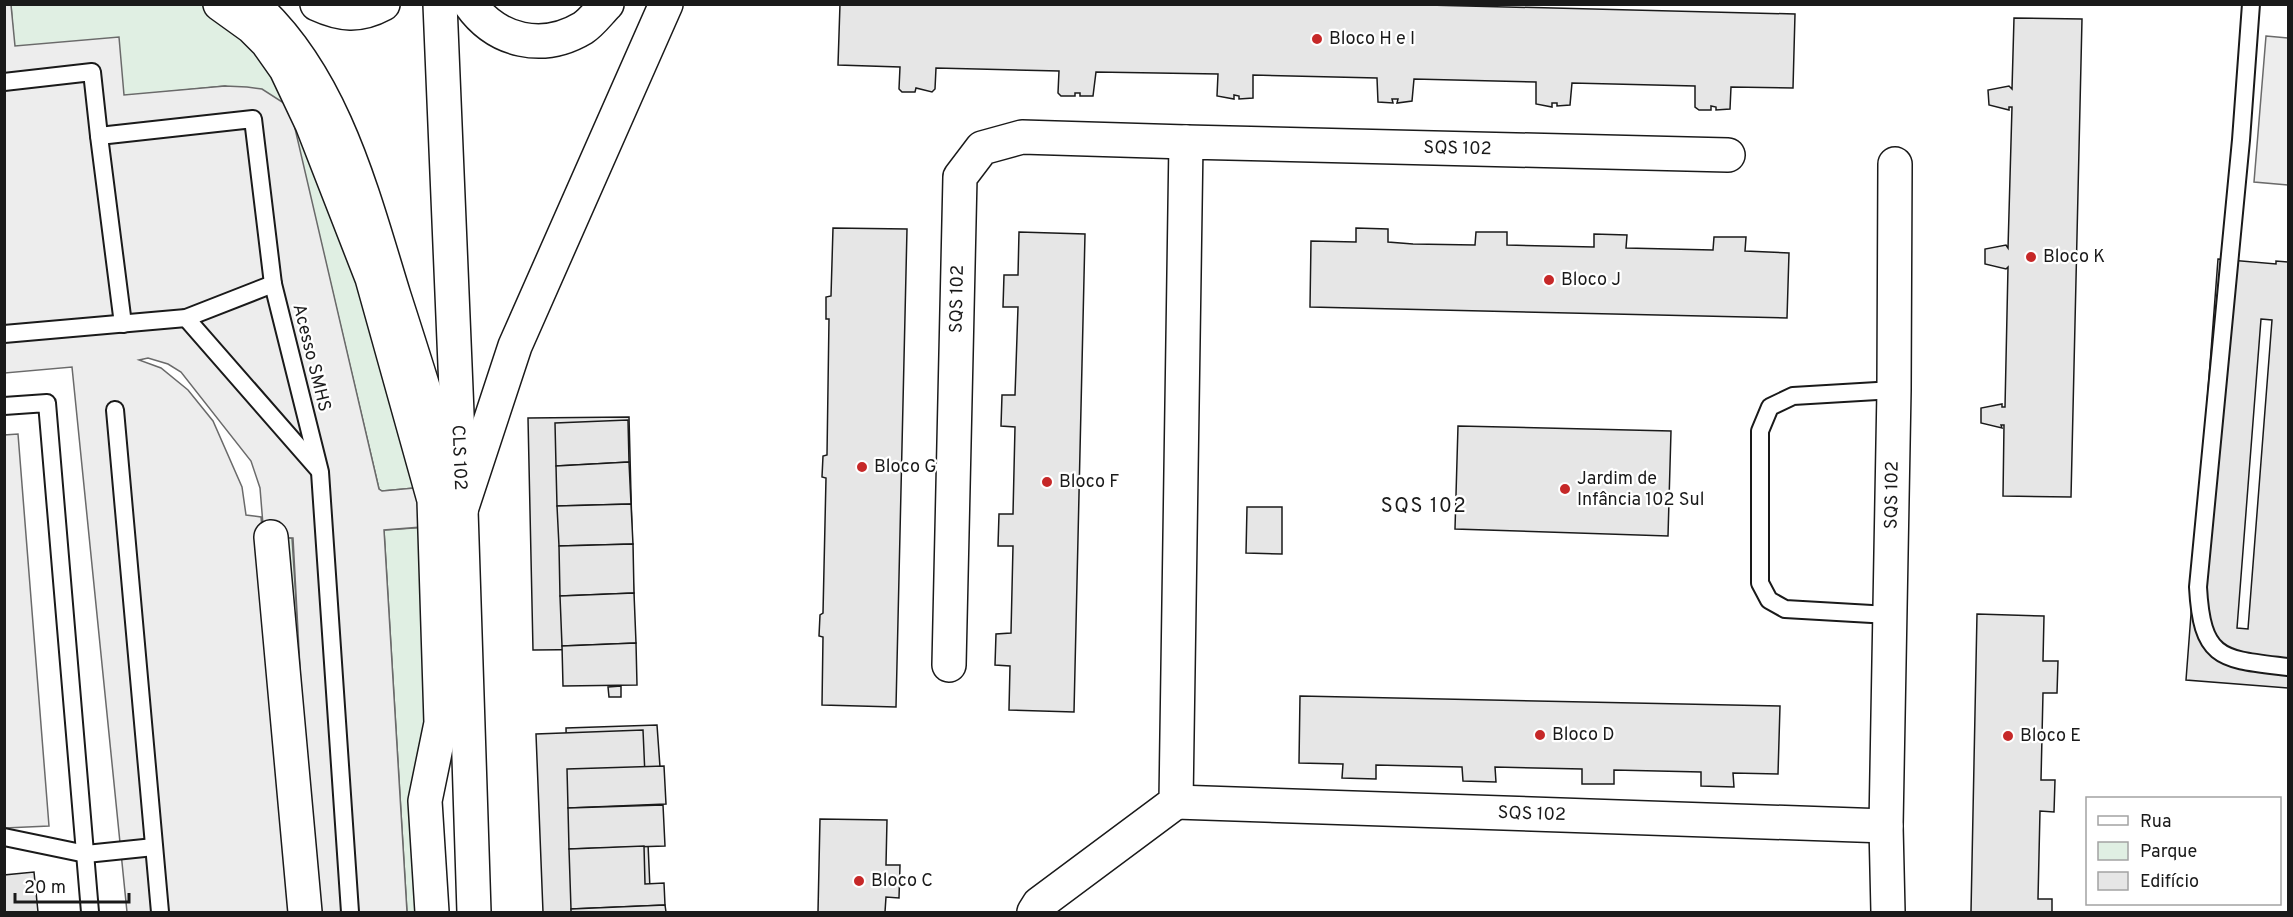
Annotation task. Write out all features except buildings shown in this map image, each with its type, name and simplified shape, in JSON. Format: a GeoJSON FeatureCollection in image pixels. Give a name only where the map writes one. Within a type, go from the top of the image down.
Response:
{"type":"FeatureCollection","features":[{"type":"Feature","properties":{"kind":"street"},"geometry":{"type":"LineString","coordinates":[[220,4],[252,27],[267,42],[286,69],[312,124],[372,278],[434,500],[441,723],[425,801],[429,903],[432,912]]}},
{"type":"Feature","properties":{"kind":"street"},"geometry":{"type":"LineString","coordinates":[[252,4],[272,22],[310,76],[350,154],[461,510]]}},
{"type":"Feature","properties":{"kind":"street"},"geometry":{"type":"LineString","coordinates":[[317,4],[342,15],[374,9],[383,4]]}},
{"type":"Feature","properties":{"kind":"street","name":"CLS 102"},"geometry":{"type":"LineString","coordinates":[[440,4],[461,510],[474,912]]}},
{"type":"Feature","properties":{"kind":"street"},"geometry":{"type":"LineString","coordinates":[[470,4],[476,13],[512,39],[549,41],[584,27],[607,4]]}},
{"type":"Feature","properties":{"kind":"street"},"geometry":{"type":"LineString","coordinates":[[461,510],[515,346],[666,4]]}},
{"type":"Feature","properties":{"kind":"street","name":"SQS 102"},"geometry":{"type":"LineString","coordinates":[[949,665],[960,177],[982,148],[1022,137],[1728,156]]}},
{"type":"Feature","properties":{"kind":"street"},"geometry":{"type":"LineString","coordinates":[[1034,912],[1039,904],[1176,802],[1186,142]]}},
{"type":"Feature","properties":{"kind":"street","name":"SQS 102"},"geometry":{"type":"LineString","coordinates":[[1888,912],[1886,825],[1894,390],[1895,164]]}},
{"type":"Feature","properties":{"kind":"street"},"geometry":{"type":"LineString","coordinates":[[271,537],[305,912]]}},
{"type":"Feature","properties":{"kind":"street","name":"SQS 102"},"geometry":{"type":"LineString","coordinates":[[1176,802],[1886,825]]}},
{"type":"Feature","properties":{"kind":"lane"},"geometry":{"type":"LineString","coordinates":[[2251,4],[2240,152],[2198,587],[2200,621],[2212,645],[2232,660],[2289,667]]}},
{"type":"Feature","properties":{"kind":"lane"},"geometry":{"type":"LineString","coordinates":[[4,82],[92,72],[123,324]]}},
{"type":"Feature","properties":{"kind":"lane","name":"Acesso SMHS"},"geometry":{"type":"LineString","coordinates":[[99,136],[253,119],[273,284],[321,472],[350,912]]}},
{"type":"Feature","properties":{"kind":"lane"},"geometry":{"type":"LineString","coordinates":[[4,334],[186,318],[273,284]]}},
{"type":"Feature","properties":{"kind":"lane"},"geometry":{"type":"LineString","coordinates":[[186,318],[321,472]]}},
{"type":"Feature","properties":{"kind":"lane"},"geometry":{"type":"LineString","coordinates":[[1889,615],[1785,609],[1768,600],[1760,583],[1760,431],[1770,407],[1793,396],[1894,390]]}},
{"type":"Feature","properties":{"kind":"lane"},"geometry":{"type":"LineString","coordinates":[[4,406],[47,403],[90,912]]}},
{"type":"Feature","properties":{"kind":"lane"},"geometry":{"type":"LineString","coordinates":[[115,410],[160,912]]}},
{"type":"Feature","properties":{"kind":"lane"},"geometry":{"type":"LineString","coordinates":[[4,837],[86,854],[154,847]]}},
{"type":"Feature","properties":{"kind":"green space"},"geometry":{"type":"Polygon","coordinates":[[[11,5],[208,5],[234,22],[301,113],[425,487],[382,491],[379,489],[289,107],[225,86],[124,96],[14,46],[11,5]]]}},
{"type":"Feature","properties":{"kind":"green space"},"geometry":{"type":"Polygon","coordinates":[[[429,527],[427,912],[407,912],[384,530],[429,527]]]}},
{"type":"Feature","properties":{"kind":"green space"},"geometry":{"type":"Polygon","coordinates":[[[278,537],[292,538],[298,632],[284,632],[278,537]]]}},
{"type":"Feature","properties":{"kind":"shaded area"},"geometry":{"type":"Polygon","coordinates":[[[5,5],[11,5],[15,46],[119,37],[124,95],[225,86],[247,87],[262,89],[290,107],[379,489],[382,491],[425,487],[434,526],[384,530],[407,912],[313,912],[293,538],[264,537],[260,488],[251,461],[181,372],[168,364],[148,358],[139,360],[161,368],[188,390],[213,421],[242,487],[246,515],[261,517],[298,912],[127,912],[72,367],[5,373],[5,5]]]}},
{"type":"Feature","properties":{"kind":"shaded area"},"geometry":{"type":"Polygon","coordinates":[[[2266,36],[2288,38],[2288,185],[2254,182],[2266,36]]]}},
{"type":"Feature","properties":{"kind":"shaded area"},"geometry":{"type":"Polygon","coordinates":[[[18,434],[49,826],[5,828],[4,435],[18,434]]]}},
{"type":"Feature","properties":{"kind":"place","name":"Bloco H e I"},"geometry":{"type":"Point","coordinates":[1317,39]}},
{"type":"Feature","properties":{"kind":"place","name":"Bloco K"},"geometry":{"type":"Point","coordinates":[2031,257]}},
{"type":"Feature","properties":{"kind":"place","name":"Bloco J"},"geometry":{"type":"Point","coordinates":[1549,280]}},
{"type":"Feature","properties":{"kind":"place","name":"Bloco G"},"geometry":{"type":"Point","coordinates":[862,467]}},
{"type":"Feature","properties":{"kind":"place","name":"Bloco F"},"geometry":{"type":"Point","coordinates":[1047,482]}},
{"type":"Feature","properties":{"kind":"place","name":"Jardim de Infância 102 Sul"},"geometry":{"type":"Point","coordinates":[1565,489]}},
{"type":"Feature","properties":{"kind":"place","name":"Bloco D"},"geometry":{"type":"Point","coordinates":[1540,735]}},
{"type":"Feature","properties":{"kind":"place","name":"Bloco E"},"geometry":{"type":"Point","coordinates":[2008,736]}},
{"type":"Feature","properties":{"kind":"place","name":"Bloco C"},"geometry":{"type":"Point","coordinates":[859,881]}},
{"type":"Feature","properties":{"kind":"district","name":"SQS 102"},"geometry":{"type":"Point","coordinates":[1424,507]}}]}
